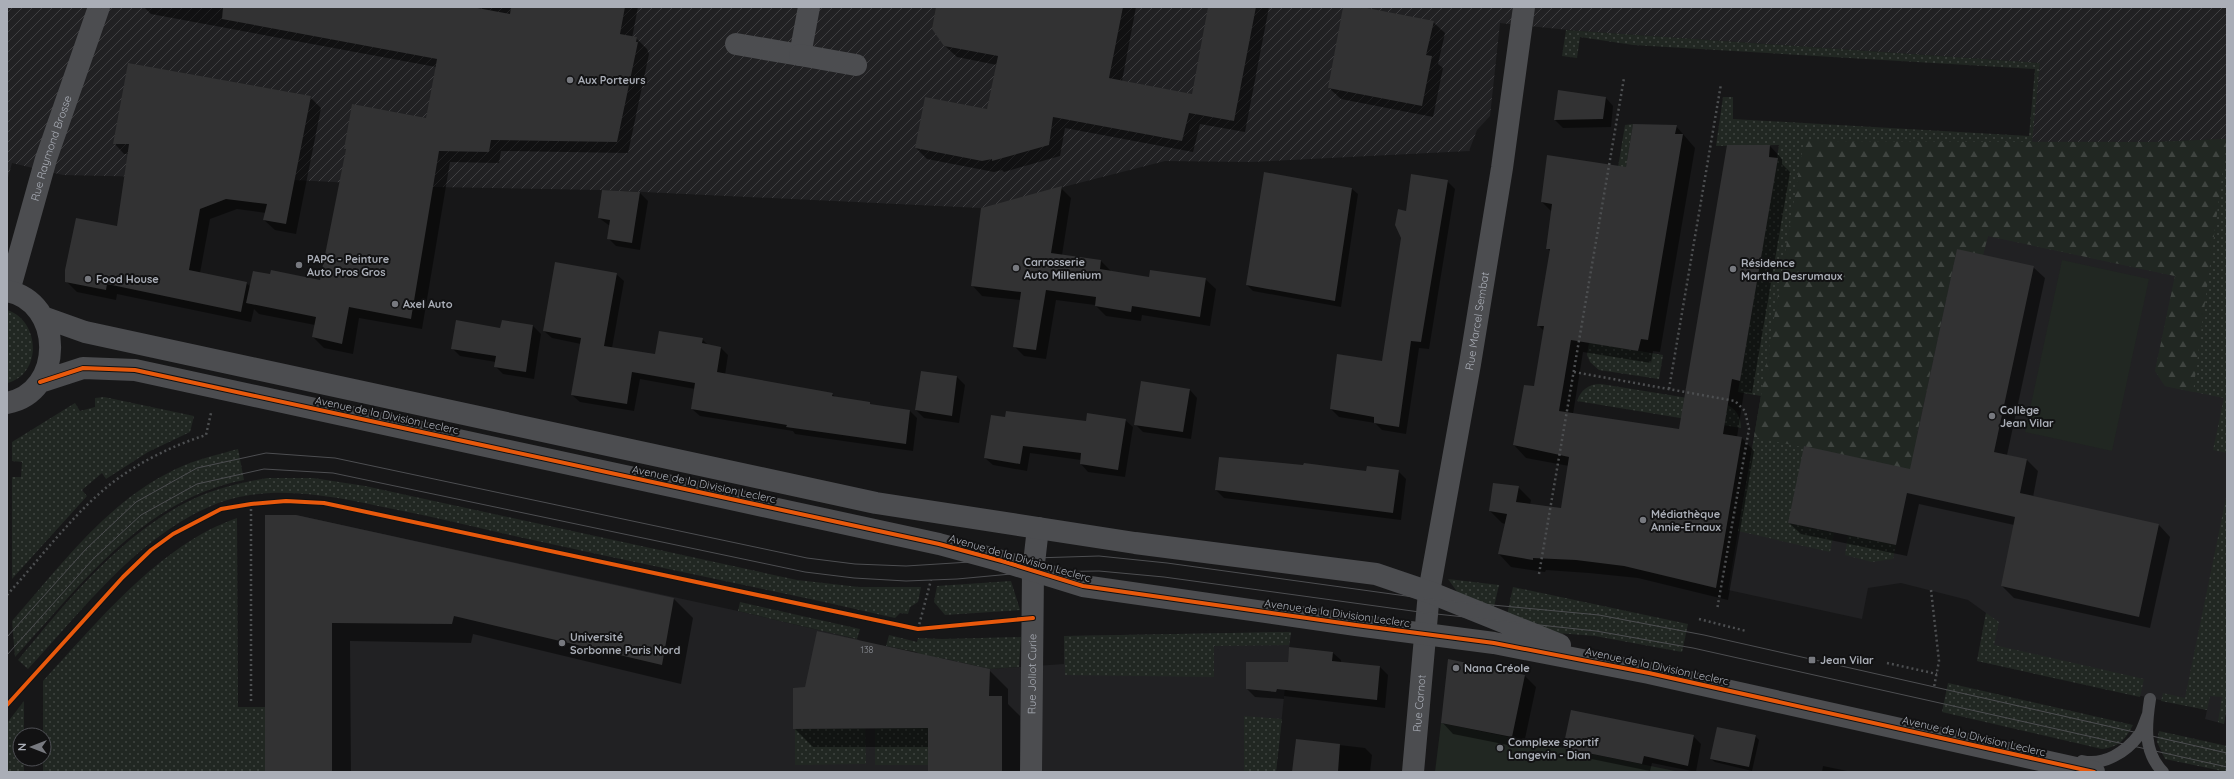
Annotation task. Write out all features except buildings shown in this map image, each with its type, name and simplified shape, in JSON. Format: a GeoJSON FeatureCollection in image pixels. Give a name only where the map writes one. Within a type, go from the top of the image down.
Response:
{"type":"FeatureCollection","features":[{"type":"Feature","properties":{"kind":"street","name":"Rue Raymond Brosse"},"geometry":{"type":"LineString","coordinates":[[8,291],[48,153],[99,7]]}},
{"type":"Feature","properties":{"kind":"street"},"geometry":{"type":"LineString","coordinates":[[800,55],[809,7]]}},
{"type":"Feature","properties":{"kind":"street","name":"Rue Marcel Sembat"},"geometry":{"type":"LineString","coordinates":[[1425,634],[1429,592],[1476,333],[1502,168],[1524,7]]}},
{"type":"Feature","properties":{"kind":"street"},"geometry":{"type":"LineString","coordinates":[[736,44],[856,65]]}},
{"type":"Feature","properties":{"kind":"street","name":"Avenue de la Division Leclerc"},"geometry":{"type":"LineString","coordinates":[[7,403],[26,395],[40,382],[48,367],[52,350],[50,333],[43,317],[30,302],[20,295],[8,291]]}},
{"type":"Feature","properties":{"kind":"street","name":"Avenue de la Division Leclerc"},"geometry":{"type":"LineString","coordinates":[[43,317],[85,332],[876,503],[1038,528],[1376,574],[1429,592],[1557,644],[1649,673]]}},
{"type":"Feature","properties":{"kind":"street","name":"Avenue de la Division Leclerc"},"geometry":{"type":"LineString","coordinates":[[40,382],[83,368],[136,370],[924,541],[1033,570],[1083,586],[1494,643],[1649,673],[2094,772]]}},
{"type":"Feature","properties":{"kind":"street","name":"Rue Joliot Curie"},"geometry":{"type":"LineString","coordinates":[[1031,772],[1033,570],[1038,528]]}},
{"type":"Feature","properties":{"kind":"street","name":"Rue Carnot"},"geometry":{"type":"LineString","coordinates":[[1413,772],[1425,634]]}},
{"type":"Feature","properties":{"kind":"lane"},"geometry":{"type":"LineString","coordinates":[[2150,699],[2146,735],[2149,750],[2156,765],[2163,772]]}},
{"type":"Feature","properties":{"kind":"lane"},"geometry":{"type":"LineString","coordinates":[[2026,758],[2042,753],[2086,762],[2101,761],[2116,756],[2140,734],[2148,714]]}},
{"type":"Feature","properties":{"kind":"path"},"geometry":{"type":"LineString","coordinates":[[1539,574],[1624,78]]}},
{"type":"Feature","properties":{"kind":"path"},"geometry":{"type":"LineString","coordinates":[[1669,389],[1721,84]]}},
{"type":"Feature","properties":{"kind":"path"},"geometry":{"type":"LineString","coordinates":[[1574,372],[1735,401],[1745,411],[1749,429],[1718,610]]}},
{"type":"Feature","properties":{"kind":"path"},"geometry":{"type":"LineString","coordinates":[[7,595],[101,492],[127,473],[178,444],[206,435],[212,410]]}},
{"type":"Feature","properties":{"kind":"path"},"geometry":{"type":"LineString","coordinates":[[251,504],[251,701]]}},
{"type":"Feature","properties":{"kind":"path"},"geometry":{"type":"LineString","coordinates":[[918,629],[931,580]]}},
{"type":"Feature","properties":{"kind":"path"},"geometry":{"type":"LineString","coordinates":[[1931,590],[1939,661],[1934,687]]}},
{"type":"Feature","properties":{"kind":"path"},"geometry":{"type":"LineString","coordinates":[[1699,619],[1746,631]]}},
{"type":"Feature","properties":{"kind":"path"},"geometry":{"type":"LineString","coordinates":[[1887,663],[1937,674]]}},
{"type":"Feature","properties":{"kind":"shaded area"},"geometry":{"type":"Polygon","coordinates":[[[7,7],[2227,7],[2227,139],[2156,142],[2031,142],[2040,63],[1579,31],[1500,23],[1490,116],[1477,130],[1469,151],[1251,162],[1165,161],[981,208],[602,190],[433,187],[294,180],[63,175],[12,163],[7,181],[7,7]]]}},
{"type":"Feature","properties":{"kind":"shaded area","name":"Collège Jean Vilar"},"geometry":{"type":"Polygon","coordinates":[[[2227,139],[2227,705],[2224,724],[2205,719],[2207,710],[1977,661],[1986,613],[1968,600],[1901,583],[1868,588],[1862,619],[1728,590],[1804,141],[2156,142],[2227,139]]]}},
{"type":"Feature","properties":{"kind":"shaded area","name":"Université Sorbonne Paris Nord"},"geometry":{"type":"Polygon","coordinates":[[[265,515],[296,515],[738,611],[857,639],[859,640],[858,648],[880,645],[916,653],[941,666],[942,658],[990,669],[1064,664],[1064,636],[1291,632],[1276,772],[265,772],[265,515]]]}},
{"type":"Feature","properties":{"kind":"green space"},"geometry":{"type":"Polygon","coordinates":[[[1566,30],[2040,63],[2032,142],[2156,142],[2226,139],[2227,136],[2227,453],[2213,450],[2224,398],[2165,386],[2155,371],[2175,276],[1988,236],[1983,255],[1957,250],[1917,434],[1920,435],[1788,523],[1834,533],[1830,552],[1738,531],[1761,396],[1738,392],[1779,145],[1716,146],[1723,97],[1733,97],[1733,119],[2029,136],[2035,69],[1633,45],[1580,37],[1577,58],[1562,56],[1566,30]]]}},
{"type":"Feature","properties":{"kind":"green space"},"geometry":{"type":"Polygon","coordinates":[[[1633,124],[1598,344],[1663,355],[1659,379],[1599,370],[1590,362],[1587,355],[1625,125],[1633,124]]]}},
{"type":"Feature","properties":{"kind":"green space"},"geometry":{"type":"Polygon","coordinates":[[[2227,139],[2193,392],[2165,386],[2155,371],[2175,276],[1988,236],[1983,255],[1957,250],[1917,434],[1920,435],[1912,470],[1754,437],[1804,141],[2156,142],[2227,139]]]}},
{"type":"Feature","properties":{"kind":"green space"},"geometry":{"type":"Polygon","coordinates":[[[2062,260],[2149,279],[2112,451],[2025,432],[2062,260]]]}},
{"type":"Feature","properties":{"kind":"green space"},"geometry":{"type":"Polygon","coordinates":[[[7,310],[18,316],[26,324],[31,335],[33,347],[32,359],[27,369],[19,378],[7,383],[7,310]]]}},
{"type":"Feature","properties":{"kind":"green space"},"geometry":{"type":"Polygon","coordinates":[[[1601,384],[1725,404],[1737,413],[1741,428],[1577,401],[1586,388],[1592,385],[1601,384]]]}},
{"type":"Feature","properties":{"kind":"green space"},"geometry":{"type":"Polygon","coordinates":[[[104,397],[194,416],[190,432],[148,452],[106,479],[102,473],[82,490],[87,496],[12,579],[12,477],[21,477],[22,462],[12,461],[12,442],[75,403],[80,411],[95,407],[95,398],[104,397]]]}},
{"type":"Feature","properties":{"kind":"green space"},"geometry":{"type":"Polygon","coordinates":[[[238,449],[244,480],[208,490],[174,506],[144,526],[116,549],[90,575],[15,657],[12,621],[70,554],[111,513],[134,494],[158,478],[185,465],[238,449]]]}},
{"type":"Feature","properties":{"kind":"green space"},"geometry":{"type":"Polygon","coordinates":[[[267,478],[313,478],[365,486],[797,580],[859,587],[921,587],[918,602],[910,607],[908,614],[900,613],[895,618],[531,540],[433,517],[348,500],[302,494],[255,494],[233,498],[211,506],[184,520],[158,537],[112,577],[28,669],[18,660],[93,574],[136,535],[159,519],[193,499],[245,482],[267,478]]]}},
{"type":"Feature","properties":{"kind":"green space"},"geometry":{"type":"Polygon","coordinates":[[[2227,493],[2227,705],[2224,724],[2218,722],[2222,697],[2210,696],[2207,710],[2161,701],[2163,693],[2185,698],[2227,493]]]}},
{"type":"Feature","properties":{"kind":"green space"},"geometry":{"type":"Polygon","coordinates":[[[237,518],[238,707],[265,707],[265,772],[43,772],[43,767],[52,767],[52,727],[43,727],[43,681],[131,588],[156,566],[209,530],[237,518]]]}},
{"type":"Feature","properties":{"kind":"green space"},"geometry":{"type":"Polygon","coordinates":[[[1848,535],[1896,545],[1893,559],[1872,562],[1845,555],[1848,535]]]}},
{"type":"Feature","properties":{"kind":"green space"},"geometry":{"type":"Polygon","coordinates":[[[1448,579],[1499,585],[1493,611],[1458,593],[1448,579]]]}},
{"type":"Feature","properties":{"kind":"green space"},"geometry":{"type":"Polygon","coordinates":[[[1011,581],[1020,610],[945,615],[934,602],[937,586],[1011,581]]]}},
{"type":"Feature","properties":{"kind":"green space"},"geometry":{"type":"Polygon","coordinates":[[[1513,587],[1688,624],[1682,652],[1595,636],[1557,633],[1507,615],[1513,587]]]}},
{"type":"Feature","properties":{"kind":"green space"},"geometry":{"type":"Polygon","coordinates":[[[740,602],[860,629],[857,639],[738,611],[740,602]]]}},
{"type":"Feature","properties":{"kind":"green space"},"geometry":{"type":"Polygon","coordinates":[[[1986,613],[1999,622],[1994,645],[2144,679],[2140,697],[1977,661],[1986,613]]]}},
{"type":"Feature","properties":{"kind":"green space"},"geometry":{"type":"Polygon","coordinates":[[[1291,632],[1289,645],[1214,646],[1214,677],[1065,675],[1064,636],[1291,632]]]}},
{"type":"Feature","properties":{"kind":"green space"},"geometry":{"type":"Polygon","coordinates":[[[889,635],[917,642],[918,638],[942,639],[1021,637],[1019,667],[990,669],[942,658],[941,666],[916,652],[886,646],[889,635]]]}},
{"type":"Feature","properties":{"kind":"green space"},"geometry":{"type":"Polygon","coordinates":[[[1948,683],[2133,725],[2121,742],[2113,747],[2102,749],[1942,712],[1948,683]]]}},
{"type":"Feature","properties":{"kind":"green space"},"geometry":{"type":"Polygon","coordinates":[[[24,701],[24,727],[12,727],[12,767],[24,767],[24,772],[7,772],[7,723],[24,701]]]}},
{"type":"Feature","properties":{"kind":"green space"},"geometry":{"type":"Polygon","coordinates":[[[1244,716],[1282,719],[1276,772],[1244,772],[1244,716]]]}},
{"type":"Feature","properties":{"kind":"green space","name":"Complexe sportif Langevin - Dian"},"geometry":{"type":"Polygon","coordinates":[[[1441,723],[1680,772],[1435,772],[1441,723]]]}},
{"type":"Feature","properties":{"kind":"green space"},"geometry":{"type":"Polygon","coordinates":[[[865,728],[866,764],[795,765],[795,729],[865,728]]]}},
{"type":"Feature","properties":{"kind":"green space"},"geometry":{"type":"Polygon","coordinates":[[[875,728],[928,728],[928,765],[875,765],[875,728]]]}},
{"type":"Feature","properties":{"kind":"green space"},"geometry":{"type":"Polygon","coordinates":[[[2159,731],[2227,746],[2227,772],[2165,759],[2157,742],[2159,731]]]}},
{"type":"Feature","properties":{"kind":"tram line"},"geometry":{"type":"LineString","coordinates":[[7,637],[86,549],[136,502],[197,468],[266,453],[335,458],[807,558],[855,564],[906,566],[1034,558],[1099,556],[1167,563],[1428,599],[1599,615],[1704,635],[2227,753]]}},
{"type":"Feature","properties":{"kind":"tram line"},"geometry":{"type":"LineString","coordinates":[[7,655],[94,558],[141,515],[197,484],[264,469],[333,473],[805,572],[854,578],[906,581],[957,579],[1033,572],[1099,571],[1164,577],[1427,613],[1596,631],[1693,648],[2227,767]]}},
{"type":"Feature","properties":{"kind":"cycle path"},"geometry":{"type":"LineString","coordinates":[[40,382],[83,368],[135,370],[939,544],[1002,561],[1083,586],[1494,643],[1649,673],[2094,772]]}},
{"type":"Feature","properties":{"kind":"cycle path"},"geometry":{"type":"LineString","coordinates":[[7,705],[123,577],[151,550],[173,534],[221,509],[251,504],[286,501],[324,503],[918,629],[1033,618]]}},
{"type":"Feature","properties":{"kind":"place","name":"Aux Porteurs"},"geometry":{"type":"Point","coordinates":[570,80]}},
{"type":"Feature","properties":{"kind":"place","name":"PAPG - Peinture Auto Pros Gros"},"geometry":{"type":"Point","coordinates":[299,265]}},
{"type":"Feature","properties":{"kind":"place","name":"Carrosserie Auto Millenium"},"geometry":{"type":"Point","coordinates":[1016,268]}},
{"type":"Feature","properties":{"kind":"place","name":"Résidence Martha Desrumaux"},"geometry":{"type":"Point","coordinates":[1733,269]}},
{"type":"Feature","properties":{"kind":"place","name":"Food House"},"geometry":{"type":"Point","coordinates":[88,279]}},
{"type":"Feature","properties":{"kind":"place","name":"Axel Auto"},"geometry":{"type":"Point","coordinates":[395,304]}},
{"type":"Feature","properties":{"kind":"place","name":"Collège Jean Vilar"},"geometry":{"type":"Point","coordinates":[1992,416]}},
{"type":"Feature","properties":{"kind":"place","name":"Médiathèque Annie-Ernaux"},"geometry":{"type":"Point","coordinates":[1643,520]}},
{"type":"Feature","properties":{"kind":"place","name":"Université Sorbonne Paris Nord"},"geometry":{"type":"Point","coordinates":[562,643]}},
{"type":"Feature","properties":{"kind":"place","name":"Jean Vilar"},"geometry":{"type":"Point","coordinates":[1812,660]}},
{"type":"Feature","properties":{"kind":"place","name":"Nana Créole"},"geometry":{"type":"Point","coordinates":[1456,668]}},
{"type":"Feature","properties":{"kind":"place","name":"Complexe sportif Langevin - Dian"},"geometry":{"type":"Point","coordinates":[1500,748]}}]}
